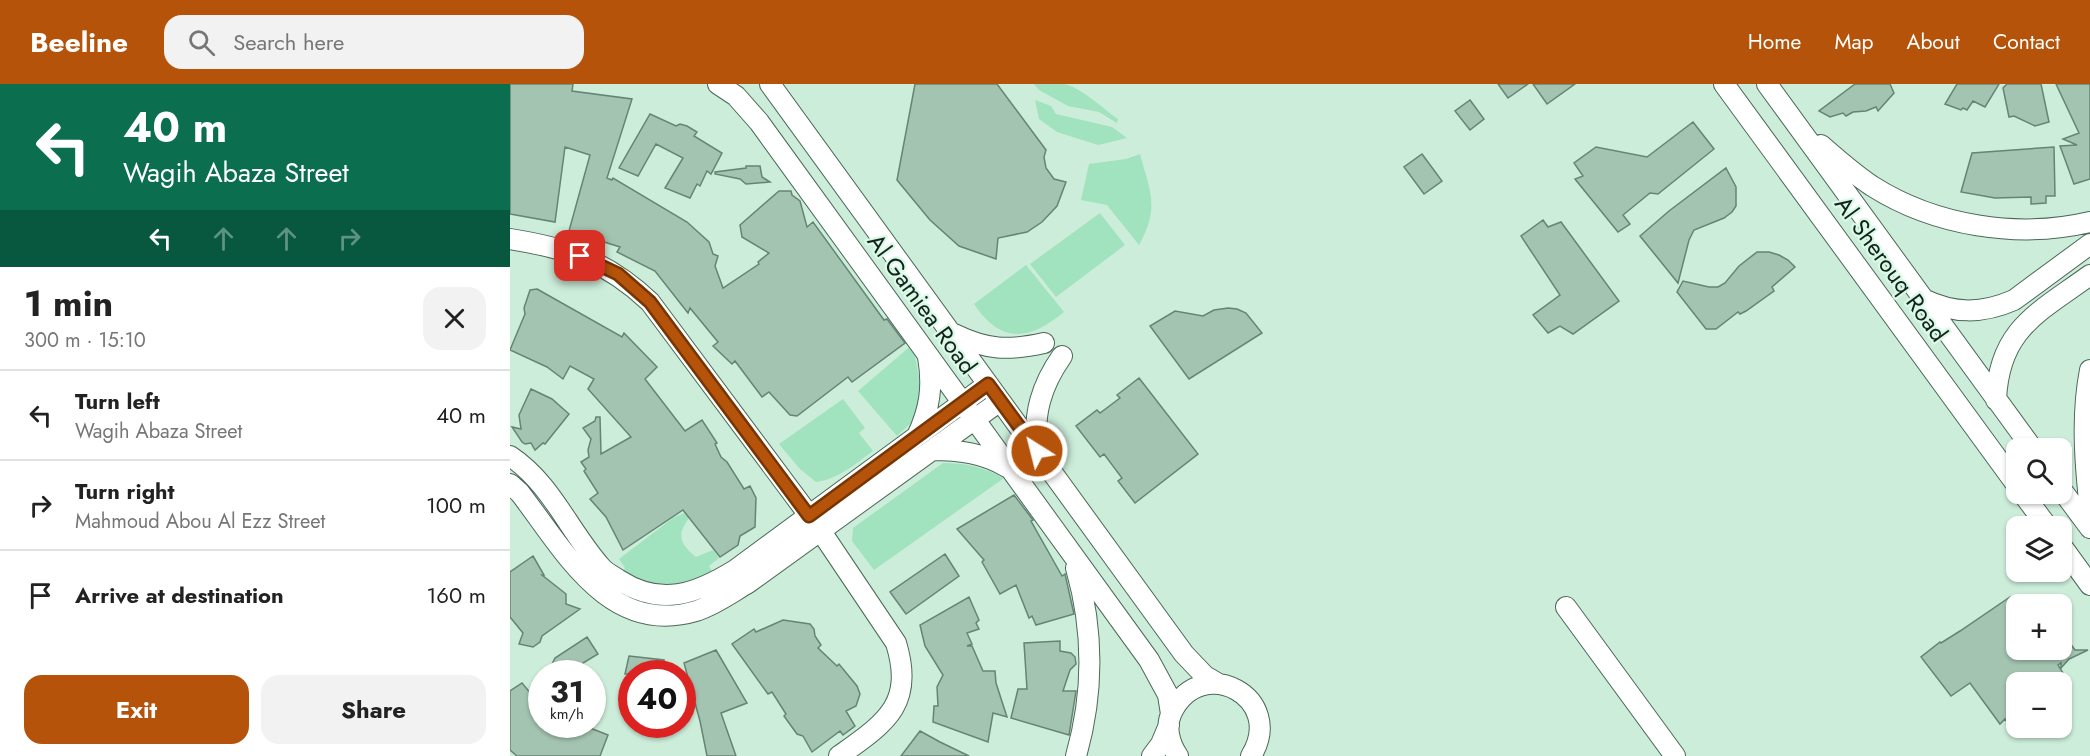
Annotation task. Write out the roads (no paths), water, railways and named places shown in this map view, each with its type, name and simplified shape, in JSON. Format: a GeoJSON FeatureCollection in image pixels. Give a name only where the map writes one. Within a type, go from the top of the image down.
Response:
{"type":"FeatureCollection","features":[{"type":"Feature","properties":{"kind":"street","name":"Al Gamiea Road"},"geometry":{"type":"LineString","coordinates":[[718,84],[736,96],[759,122],[1149,660],[1168,695],[1169,737],[1178,756]]}},
{"type":"Feature","properties":{"kind":"street","name":"Al Gamiea Road"},"geometry":{"type":"LineString","coordinates":[[770,84],[1184,654],[1205,676],[1217,684],[1234,688],[1252,703],[1260,725],[1256,753]]}},
{"type":"Feature","properties":{"kind":"street","name":"Al Sherouq Road"},"geometry":{"type":"LineString","coordinates":[[1724,84],[2006,470]]}},
{"type":"Feature","properties":{"kind":"street","name":"Al Sherouq Road"},"geometry":{"type":"LineString","coordinates":[[1767,84],[2024,438]]}},
{"type":"Feature","properties":{"kind":"street"},"geometry":{"type":"LineString","coordinates":[[1793,120],[1848,169],[1865,181],[1902,202],[1931,214],[1982,226],[2024,229],[2090,222]]}},
{"type":"Feature","properties":{"kind":"street"},"geometry":{"type":"LineString","coordinates":[[510,239],[580,256],[618,274],[634,287],[663,318],[815,523],[896,643],[902,662],[902,682],[897,702],[886,720],[839,756]]}},
{"type":"Feature","properties":{"kind":"street"},"geometry":{"type":"LineString","coordinates":[[1923,299],[1948,309],[1961,311],[1975,311],[2001,305],[2014,300],[2090,244]]}},
{"type":"Feature","properties":{"kind":"street"},"geometry":{"type":"LineString","coordinates":[[1996,400],[1997,379],[2002,359],[2024,324],[2090,275]]}},
{"type":"Feature","properties":{"kind":"street"},"geometry":{"type":"LineString","coordinates":[[952,333],[974,344],[997,349],[1021,349],[1044,344]]}},
{"type":"Feature","properties":{"kind":"street"},"geometry":{"type":"LineString","coordinates":[[917,436],[926,417],[931,396],[931,375],[927,355]]}},
{"type":"Feature","properties":{"kind":"street"},"geometry":{"type":"LineString","coordinates":[[1037,451],[1035,431],[1042,391],[1050,373],[1062,356]]}},
{"type":"Feature","properties":{"kind":"street"},"geometry":{"type":"LineString","coordinates":[[2090,370],[2086,388],[2085,419],[2090,510]]}},
{"type":"Feature","properties":{"kind":"street"},"geometry":{"type":"LineString","coordinates":[[510,484],[520,493],[594,587],[608,598],[641,612],[677,614],[711,605],[748,583],[917,436],[988,384]]}},
{"type":"Feature","properties":{"kind":"street"},"geometry":{"type":"LineString","coordinates":[[510,456],[530,472],[543,487],[601,568],[626,585],[654,595],[669,596],[685,594],[713,584],[932,450],[1000,401]]}},
{"type":"Feature","properties":{"kind":"street"},"geometry":{"type":"LineString","coordinates":[[932,450],[966,451],[982,455],[1011,470]]}},
{"type":"Feature","properties":{"kind":"street"},"geometry":{"type":"LineString","coordinates":[[2072,504],[2090,528]]}},
{"type":"Feature","properties":{"kind":"street"},"geometry":{"type":"LineString","coordinates":[[1072,554],[1084,596],[1090,640],[1090,685],[1084,728],[1076,756]]}},
{"type":"Feature","properties":{"kind":"street"},"geometry":{"type":"LineString","coordinates":[[2072,560],[2090,585]]}},
{"type":"Feature","properties":{"kind":"street"},"geometry":{"type":"LineString","coordinates":[[1566,607],[1675,756]]}},
{"type":"Feature","properties":{"kind":"street"},"geometry":{"type":"LineString","coordinates":[[1152,756],[1161,744],[1178,701],[1189,691],[1202,685],[1217,684]]}}]}
